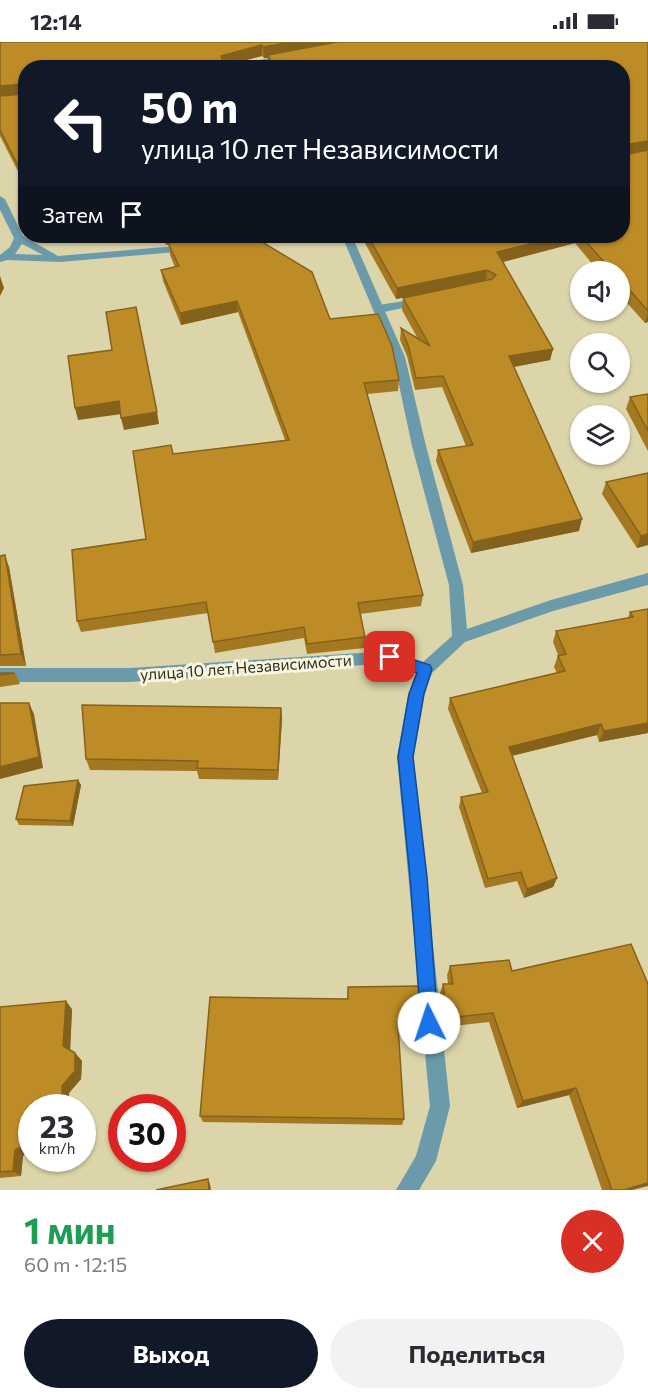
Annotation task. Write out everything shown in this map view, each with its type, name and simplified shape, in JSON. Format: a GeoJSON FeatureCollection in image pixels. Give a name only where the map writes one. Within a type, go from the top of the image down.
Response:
{"type":"FeatureCollection","features":[{"type":"Feature","properties":{"kind":"street"},"geometry":{"type":"LineString","coordinates":[[274,60],[297,56]]}},
{"type":"Feature","properties":{"kind":"street"},"geometry":{"type":"LineString","coordinates":[[0,199],[18,236]]}},
{"type":"Feature","properties":{"kind":"street"},"geometry":{"type":"LineString","coordinates":[[3,258],[15,248],[18,240]]}},
{"type":"Feature","properties":{"kind":"street"},"geometry":{"type":"LineString","coordinates":[[29,243],[60,259]]}},
{"type":"Feature","properties":{"kind":"street"},"geometry":{"type":"LineString","coordinates":[[223,244],[232,243]]}},
{"type":"Feature","properties":{"kind":"street"},"geometry":{"type":"LineString","coordinates":[[350,243],[399,357],[419,446],[456,585],[460,638]]}},
{"type":"Feature","properties":{"kind":"street"},"geometry":{"type":"LineString","coordinates":[[3,258],[60,259],[200,247]]}},
{"type":"Feature","properties":{"kind":"street"},"geometry":{"type":"LineString","coordinates":[[379,309],[437,299]]}},
{"type":"Feature","properties":{"kind":"street"},"geometry":{"type":"LineString","coordinates":[[407,1190],[425,1161],[440,1106],[429,1023],[418,877],[405,757],[416,694],[425,669],[460,638],[550,606],[648,579]]}},
{"type":"Feature","properties":{"kind":"street","name":"улица 10 лет Независимости"},"geometry":{"type":"LineString","coordinates":[[0,675],[130,675],[390,657],[425,669]]}},
{"type":"Feature","properties":{"kind":"building"},"geometry":{"type":"Polygon","coordinates":[[[0,42],[292,42],[263,47],[262,45],[221,56],[222,59],[230,59],[228,60],[18,60],[18,84],[0,86],[0,42]]]}},
{"type":"Feature","properties":{"kind":"building"},"geometry":{"type":"Polygon","coordinates":[[[337,42],[648,42],[648,141],[630,144],[630,60],[270,60],[268,55],[337,42]]]}},
{"type":"Feature","properties":{"kind":"building"},"geometry":{"type":"Polygon","coordinates":[[[18,94],[18,165],[0,130],[0,96],[18,94]]]}},
{"type":"Feature","properties":{"kind":"building"},"geometry":{"type":"Polygon","coordinates":[[[648,150],[648,311],[630,290],[630,261],[603,261],[587,243],[630,243],[630,154],[648,150]]]}},
{"type":"Feature","properties":{"kind":"building"},"geometry":{"type":"Polygon","coordinates":[[[168,243],[264,243],[312,272],[330,319],[378,314],[392,346],[399,380],[364,383],[423,595],[358,603],[365,637],[307,644],[304,627],[213,642],[206,602],[77,621],[72,550],[146,539],[133,451],[171,445],[173,454],[289,440],[237,301],[180,313],[161,270],[179,266],[168,243]]]}},
{"type":"Feature","properties":{"kind":"building"},"geometry":{"type":"Polygon","coordinates":[[[372,243],[534,243],[497,252],[553,349],[509,356],[582,519],[473,542],[438,450],[473,445],[443,376],[416,378],[408,345],[401,328],[430,346],[403,298],[492,279],[496,275],[487,270],[397,288],[372,243]]]}},
{"type":"Feature","properties":{"kind":"building"},"geometry":{"type":"Polygon","coordinates":[[[136,307],[157,412],[121,418],[119,401],[75,408],[68,356],[112,350],[106,312],[136,307]]]}},
{"type":"Feature","properties":{"kind":"building"},"geometry":{"type":"Polygon","coordinates":[[[648,394],[648,431],[630,397],[648,394]]]}},
{"type":"Feature","properties":{"kind":"building"},"geometry":{"type":"Polygon","coordinates":[[[648,473],[648,534],[641,536],[606,482],[648,473]]]}},
{"type":"Feature","properties":{"kind":"building"},"geometry":{"type":"Polygon","coordinates":[[[5,555],[21,654],[0,655],[0,556],[5,555]]]}},
{"type":"Feature","properties":{"kind":"building"},"geometry":{"type":"Polygon","coordinates":[[[648,609],[648,723],[604,731],[601,724],[509,747],[557,878],[527,889],[521,872],[488,879],[461,797],[488,792],[450,698],[565,671],[558,656],[566,654],[556,631],[633,617],[630,612],[648,609]]]}},
{"type":"Feature","properties":{"kind":"building"},"geometry":{"type":"Polygon","coordinates":[[[0,703],[29,703],[39,757],[0,767],[0,703]]]}},
{"type":"Feature","properties":{"kind":"building"},"geometry":{"type":"Polygon","coordinates":[[[82,705],[281,708],[278,770],[197,768],[198,761],[86,759],[82,705]]]}},
{"type":"Feature","properties":{"kind":"building"},"geometry":{"type":"Polygon","coordinates":[[[78,780],[70,821],[16,819],[24,786],[78,780]]]}},
{"type":"Feature","properties":{"kind":"building"},"geometry":{"type":"Polygon","coordinates":[[[631,944],[648,984],[648,1183],[623,1190],[612,1190],[576,1088],[523,1101],[493,1013],[447,1018],[443,984],[453,984],[450,966],[509,960],[512,971],[631,944]]]}},
{"type":"Feature","properties":{"kind":"building"},"geometry":{"type":"Polygon","coordinates":[[[419,986],[422,1022],[398,1025],[404,1119],[200,1116],[210,997],[348,999],[348,987],[419,986]]]}},
{"type":"Feature","properties":{"kind":"building"},"geometry":{"type":"Polygon","coordinates":[[[66,1001],[63,1046],[75,1053],[75,1071],[62,1086],[62,1094],[18,1094],[18,1148],[15,1150],[13,1171],[0,1172],[0,1007],[66,1001]]]}},
{"type":"Feature","properties":{"kind":"building"},"geometry":{"type":"Polygon","coordinates":[[[208,1179],[209,1190],[156,1190],[208,1179]]]}},
{"type":"Feature","properties":{"kind":"route"},"geometry":{"type":"LineString","coordinates":[[390,657],[425,669],[416,694],[405,757],[418,877],[429,1023]]}}]}
